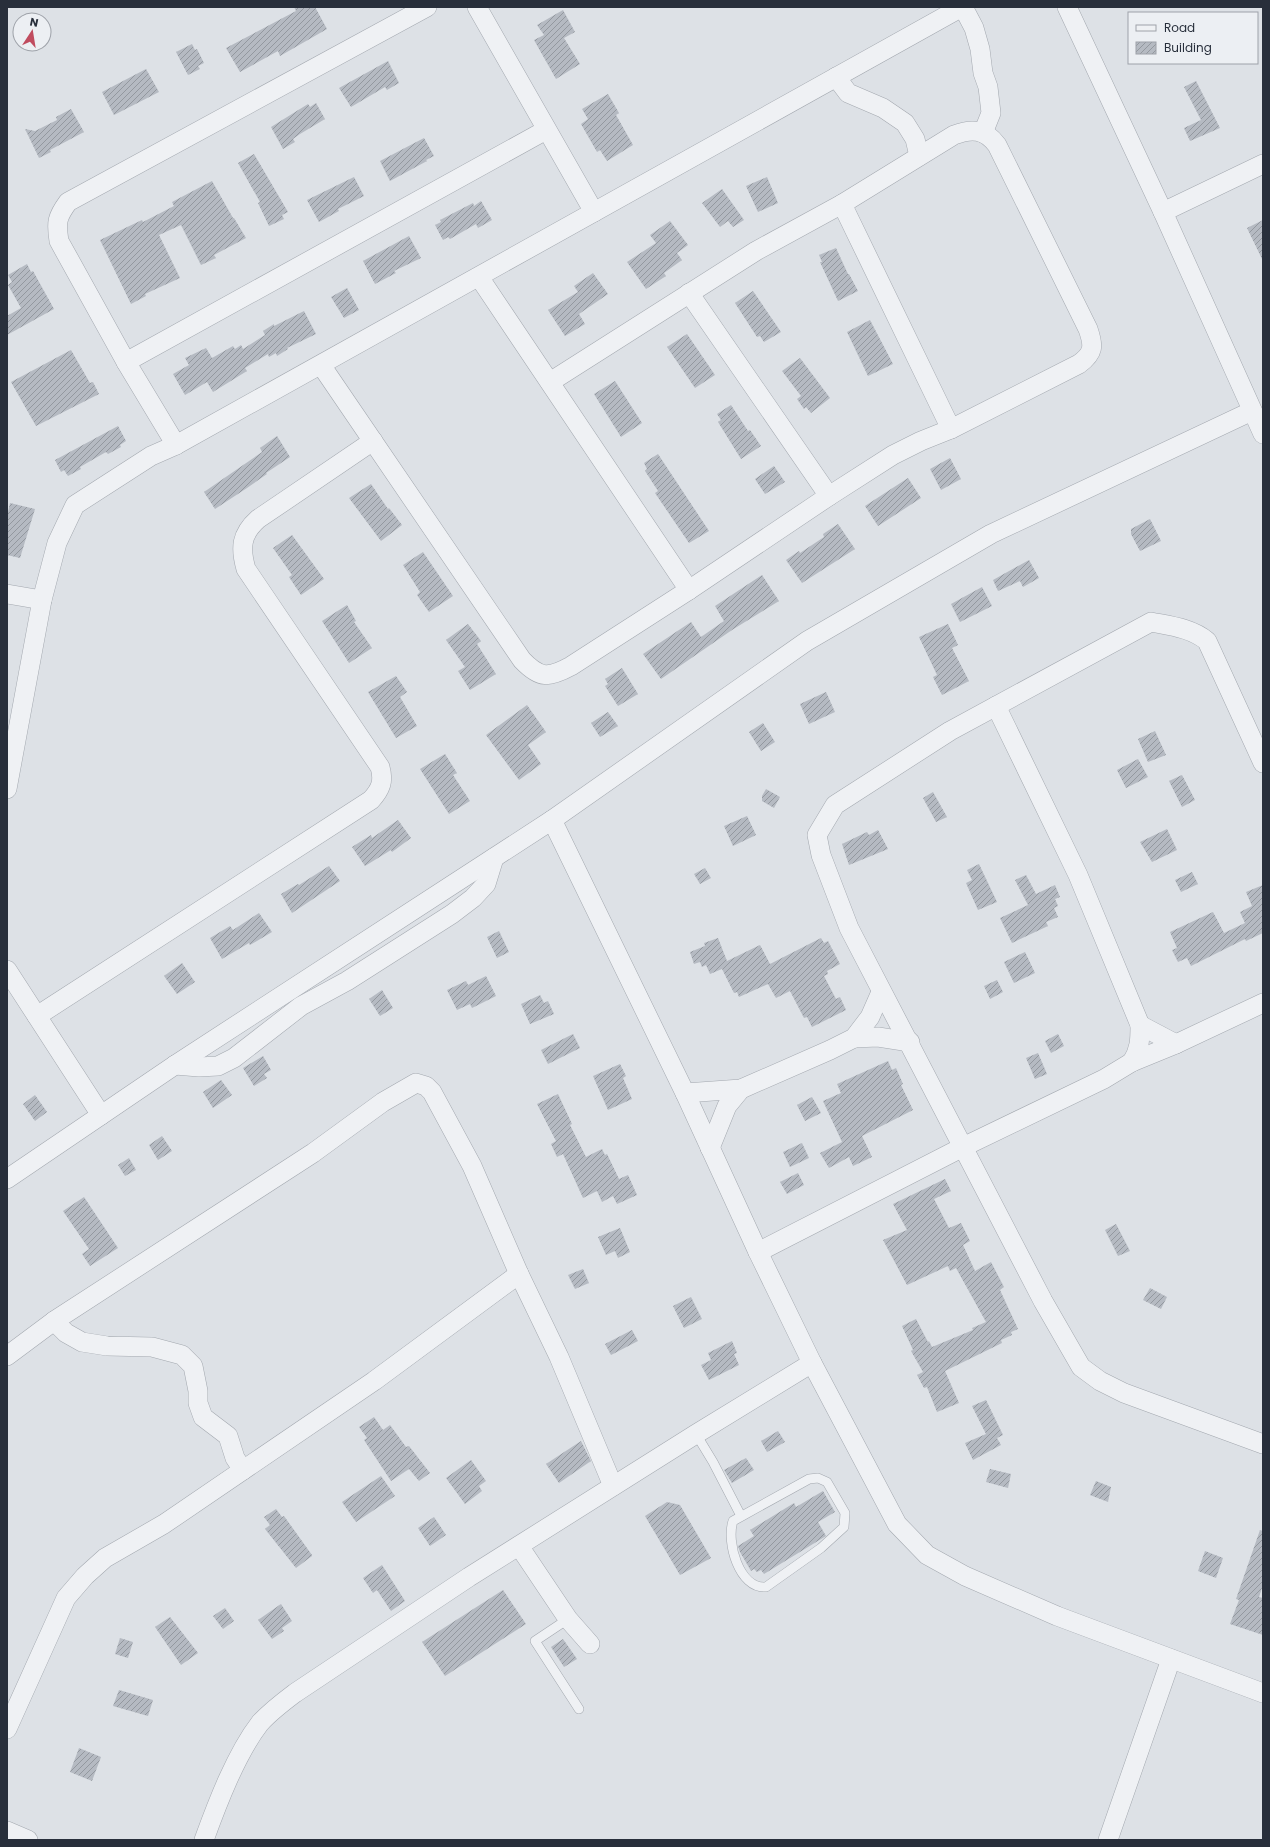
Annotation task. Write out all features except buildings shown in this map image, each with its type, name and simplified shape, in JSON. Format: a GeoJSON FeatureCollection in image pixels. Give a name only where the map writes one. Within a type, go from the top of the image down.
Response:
{"type":"FeatureCollection","features":[{"type":"Feature","properties":{"kind":"street"},"geometry":{"type":"LineString","coordinates":[[176,445],[126,362],[58,241],[56,222],[68,202],[426,7]]}},
{"type":"Feature","properties":{"kind":"street"},"geometry":{"type":"LineString","coordinates":[[477,7],[594,212]]}},
{"type":"Feature","properties":{"kind":"street"},"geometry":{"type":"LineString","coordinates":[[7,789],[11,750],[42,600],[57,543],[74,505],[152,456],[176,445],[321,365],[963,7],[974,28],[980,49],[983,73],[988,87],[991,113],[983,133]]}},
{"type":"Feature","properties":{"kind":"street"},"geometry":{"type":"LineString","coordinates":[[1067,7],[1164,212],[1263,434]]}},
{"type":"Feature","properties":{"kind":"street"},"geometry":{"type":"LineString","coordinates":[[836,77],[848,93],[883,108],[905,123],[915,139],[920,156]]}},
{"type":"Feature","properties":{"kind":"street"},"geometry":{"type":"LineString","coordinates":[[126,362],[546,130]]}},
{"type":"Feature","properties":{"kind":"street"},"geometry":{"type":"LineString","coordinates":[[321,365],[522,660],[530,670],[540,675],[550,676],[559,672],[689,590],[828,496],[894,455],[921,440],[951,429],[1079,364],[1087,358],[1092,351],[1092,340],[1088,329],[997,145],[991,137],[983,133],[973,130],[966,130],[954,135],[842,204],[756,252],[550,382]]}},
{"type":"Feature","properties":{"kind":"street"},"geometry":{"type":"LineString","coordinates":[[1164,212],[1263,164]]}},
{"type":"Feature","properties":{"kind":"street"},"geometry":{"type":"LineString","coordinates":[[842,204],[951,429]]}},
{"type":"Feature","properties":{"kind":"street"},"geometry":{"type":"LineString","coordinates":[[479,277],[689,590]]}},
{"type":"Feature","properties":{"kind":"street"},"geometry":{"type":"LineString","coordinates":[[690,293],[828,496]]}},
{"type":"Feature","properties":{"kind":"street"},"geometry":{"type":"LineString","coordinates":[[7,1179],[175,1065],[552,820],[807,641],[990,534],[1252,410]]}},
{"type":"Feature","properties":{"kind":"street"},"geometry":{"type":"LineString","coordinates":[[37,1016],[371,800],[382,785],[382,776],[376,760],[246,569],[242,556],[244,537],[248,527],[373,442]]}},
{"type":"Feature","properties":{"kind":"street"},"geometry":{"type":"LineString","coordinates":[[7,594],[42,600]]}},
{"type":"Feature","properties":{"kind":"street"},"geometry":{"type":"LineString","coordinates":[[1263,763],[1207,642],[1194,632],[1186,629],[1151,622],[950,731],[835,805],[818,835],[821,855],[849,928],[881,992],[910,1042],[1043,1301],[1081,1367],[1100,1381],[1124,1393],[1263,1444]]}},
{"type":"Feature","properties":{"kind":"street"},"geometry":{"type":"LineString","coordinates":[[996,706],[1078,875],[1140,1025],[1140,1042],[1138,1053],[1132,1062]]}},
{"type":"Feature","properties":{"kind":"street"},"geometry":{"type":"LineString","coordinates":[[552,820],[685,1093],[758,1252],[812,1363],[897,1524],[927,1555],[965,1576],[1056,1616],[1263,1694]]}},
{"type":"Feature","properties":{"kind":"street"},"geometry":{"type":"LineString","coordinates":[[175,1065],[199,1067],[218,1066],[234,1058],[301,1006],[347,981],[452,914],[473,898],[486,884],[494,858]]}},
{"type":"Feature","properties":{"kind":"street"},"geometry":{"type":"LineString","coordinates":[[382,930],[393,951]]}},
{"type":"Feature","properties":{"kind":"street"},"geometry":{"type":"LineString","coordinates":[[7,970],[101,1115]]}},
{"type":"Feature","properties":{"kind":"street"},"geometry":{"type":"LineString","coordinates":[[854,1038],[870,1017],[881,992]]}},
{"type":"Feature","properties":{"kind":"street"},"geometry":{"type":"LineString","coordinates":[[758,1252],[963,1147],[1104,1079],[1132,1062],[1176,1044],[1263,1003]]}},
{"type":"Feature","properties":{"kind":"street"},"geometry":{"type":"LineString","coordinates":[[1140,1025],[1176,1044]]}},
{"type":"Feature","properties":{"kind":"street"},"geometry":{"type":"LineString","coordinates":[[685,1093],[741,1089],[801,1064],[854,1038],[878,1037],[910,1042]]}},
{"type":"Feature","properties":{"kind":"street"},"geometry":{"type":"LineString","coordinates":[[8,1354],[54,1320],[313,1153],[383,1102],[416,1083],[426,1086],[432,1092],[472,1166],[519,1274],[560,1357],[613,1486]]}},
{"type":"Feature","properties":{"kind":"street"},"geometry":{"type":"LineString","coordinates":[[710,1148],[727,1106],[741,1089]]}},
{"type":"Feature","properties":{"kind":"street"},"geometry":{"type":"LineString","coordinates":[[7,1729],[66,1598],[85,1576],[105,1558],[164,1524],[374,1381],[519,1274]]}},
{"type":"Feature","properties":{"kind":"street"},"geometry":{"type":"LineString","coordinates":[[54,1320],[66,1333],[82,1342],[107,1346],[152,1347],[182,1355],[193,1366],[198,1391],[198,1403],[203,1418],[228,1436],[235,1458],[243,1470]]}},
{"type":"Feature","properties":{"kind":"street"},"geometry":{"type":"LineString","coordinates":[[204,1840],[238,1760],[261,1723],[278,1706],[295,1693],[469,1577],[812,1363]]}},
{"type":"Feature","properties":{"kind":"street"},"geometry":{"type":"LineString","coordinates":[[519,1546],[568,1619],[590,1644]]}},
{"type":"Feature","properties":{"kind":"street"},"geometry":{"type":"LineString","coordinates":[[1108,1840],[1171,1659]]}},
{"type":"Feature","properties":{"kind":"street"},"geometry":{"type":"LineString","coordinates":[[7,1831],[28,1840]]}},
{"type":"Feature","properties":{"kind":"lane"},"geometry":{"type":"LineString","coordinates":[[696,1434],[713,1462],[741,1516]]}},
{"type":"Feature","properties":{"kind":"lane"},"geometry":{"type":"LineString","coordinates":[[818,1478],[827,1482],[845,1513],[844,1527],[821,1548],[766,1587],[759,1587],[752,1584],[743,1574],[735,1559],[730,1531],[733,1521],[741,1516],[809,1479],[818,1478]]}},
{"type":"Feature","properties":{"kind":"lane"},"geometry":{"type":"LineString","coordinates":[[568,1619],[535,1641],[579,1709]]}}]}
